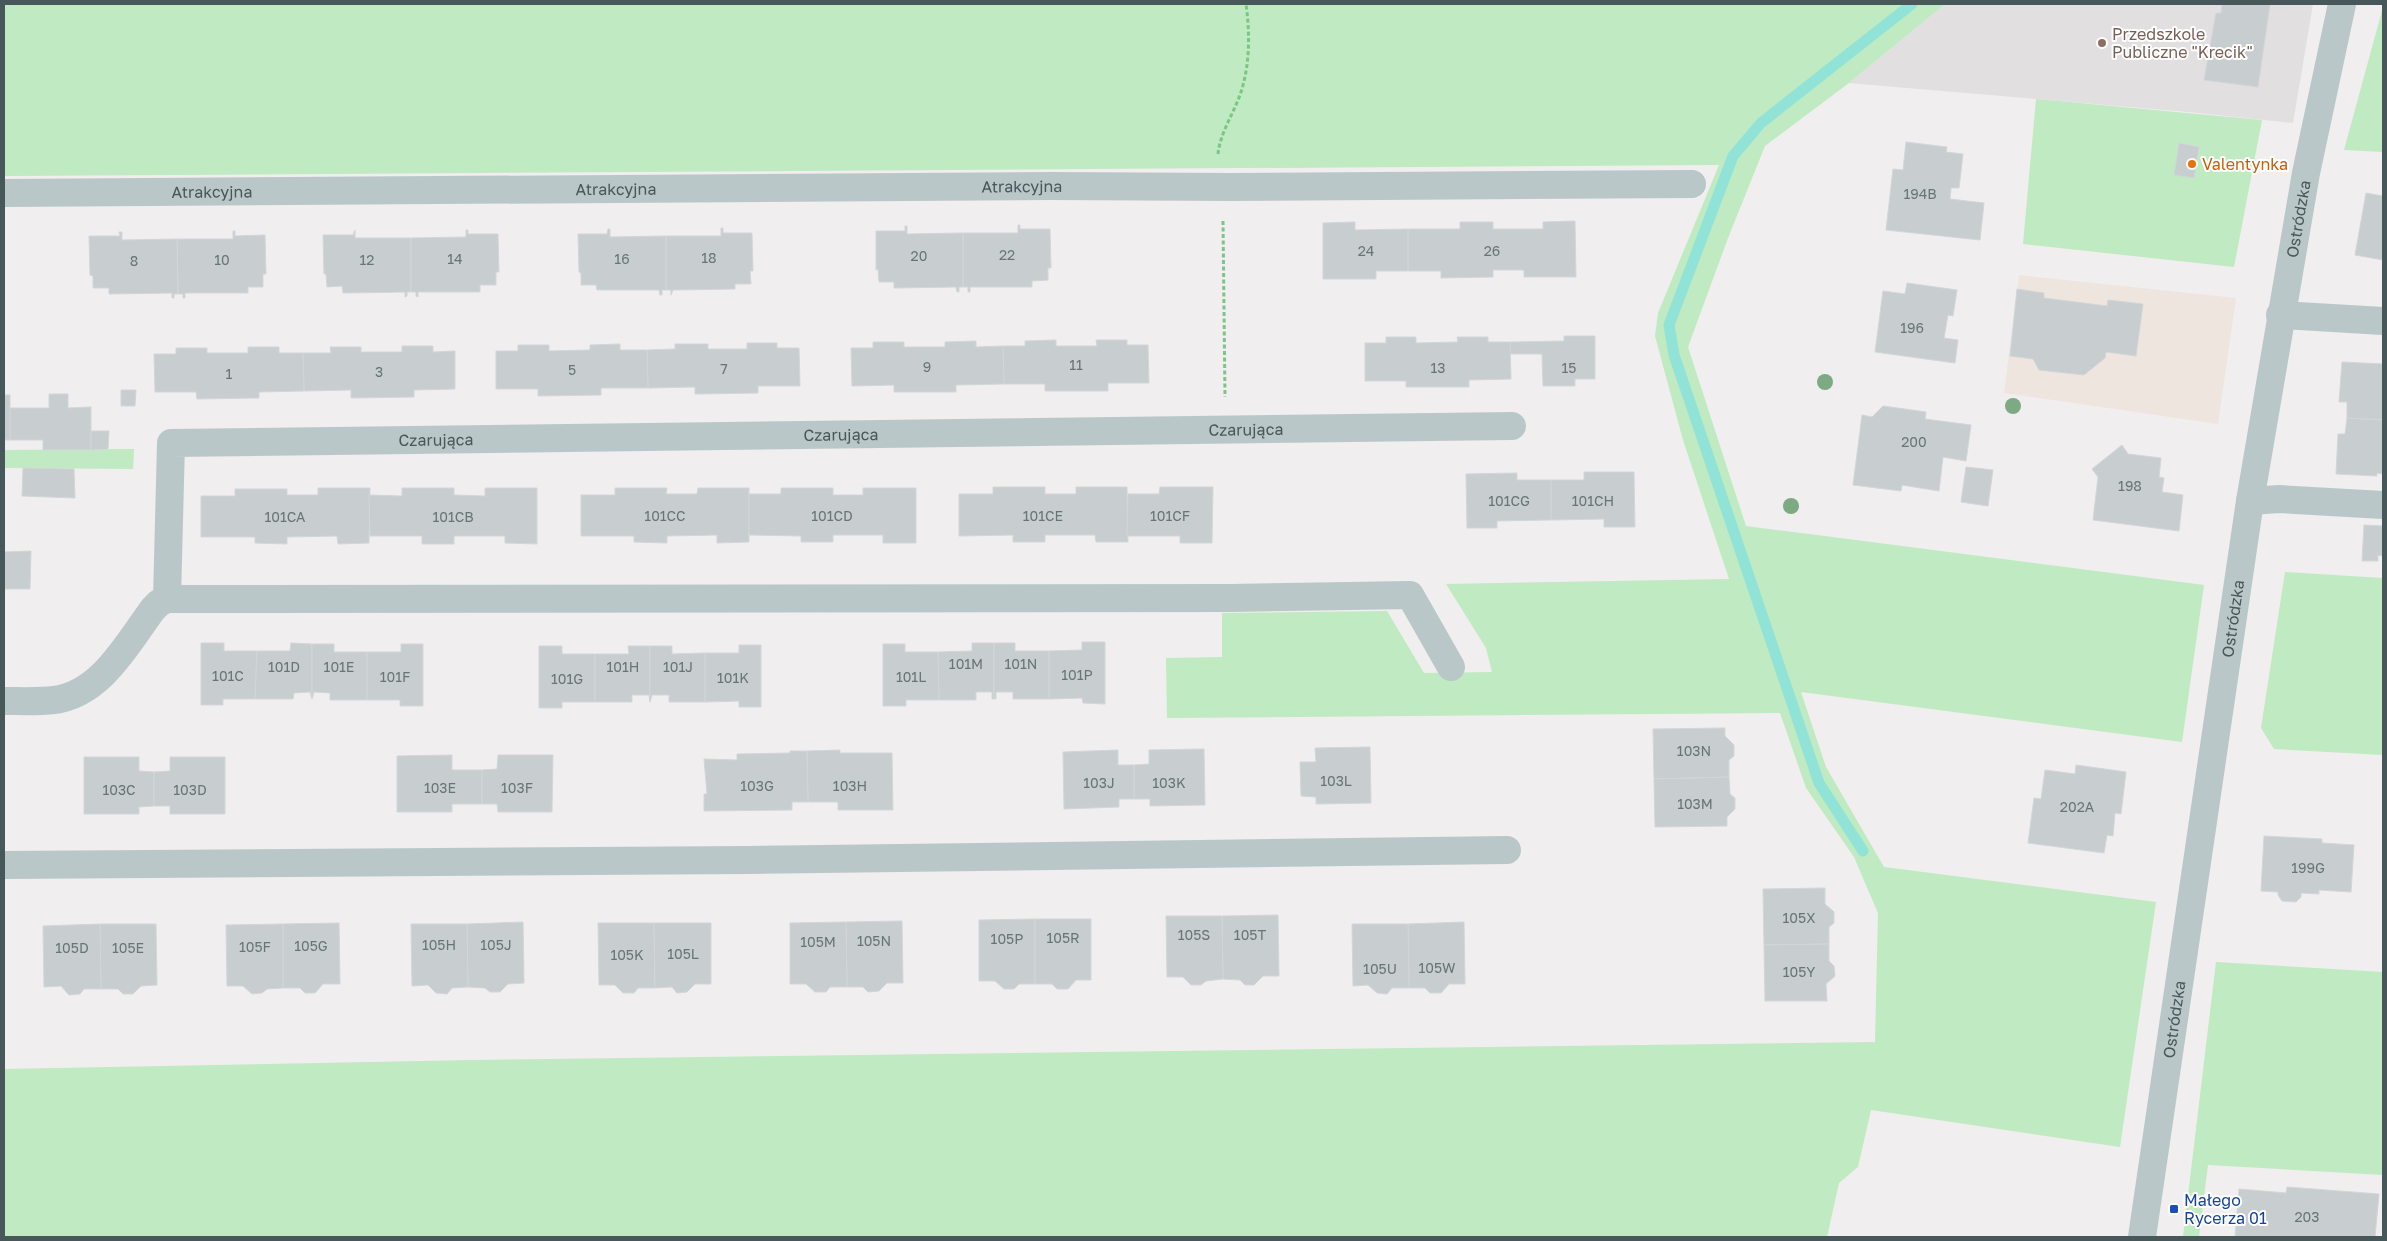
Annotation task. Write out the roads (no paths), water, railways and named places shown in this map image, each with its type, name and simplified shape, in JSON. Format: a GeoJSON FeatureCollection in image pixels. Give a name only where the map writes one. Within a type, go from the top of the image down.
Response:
{"type":"FeatureCollection","features":[{"type":"Feature","properties":{"kind":"street","name":"Ostródzka"},"geometry":{"type":"LineString","coordinates":[[2142,1237],[2250,501],[2280,315],[2306,173],[2342,4]]}},
{"type":"Feature","properties":{"kind":"street","name":"Atrakcyjna"},"geometry":{"type":"LineString","coordinates":[[4,194],[1041,186],[1224,187],[1692,184]]}},
{"type":"Feature","properties":{"kind":"street"},"geometry":{"type":"LineString","coordinates":[[2280,315],[2383,321]]}},
{"type":"Feature","properties":{"kind":"street","name":"Czarująca"},"geometry":{"type":"LineString","coordinates":[[167,599],[171,443],[1512,426]]}},
{"type":"Feature","properties":{"kind":"street"},"geometry":{"type":"LineString","coordinates":[[2250,501],[2279,499],[2383,505]]}},
{"type":"Feature","properties":{"kind":"street"},"geometry":{"type":"LineString","coordinates":[[4,701],[54,700],[84,690],[96,682],[120,654],[153,609],[167,599],[1231,598],[1410,595],[1451,667]]}},
{"type":"Feature","properties":{"kind":"street"},"geometry":{"type":"LineString","coordinates":[[4,865],[748,860],[1507,850]]}},
{"type":"Feature","properties":{"kind":"waterway"},"geometry":{"type":"LineString","coordinates":[[1863,851],[1819,783],[1674,355],[1669,325],[1733,156],[1761,123],[1912,4]]}},
{"type":"Feature","properties":{"kind":"place","name":"Przedszkole Publiczne \"Krecik\""},"geometry":{"type":"Point","coordinates":[2102,43]}},
{"type":"Feature","properties":{"kind":"place","name":"Valentynka"},"geometry":{"type":"Point","coordinates":[2192,164]}},
{"type":"Feature","properties":{"kind":"place","name":"Małego Rycerza 01"},"geometry":{"type":"Point","coordinates":[2174,1209]}}]}
